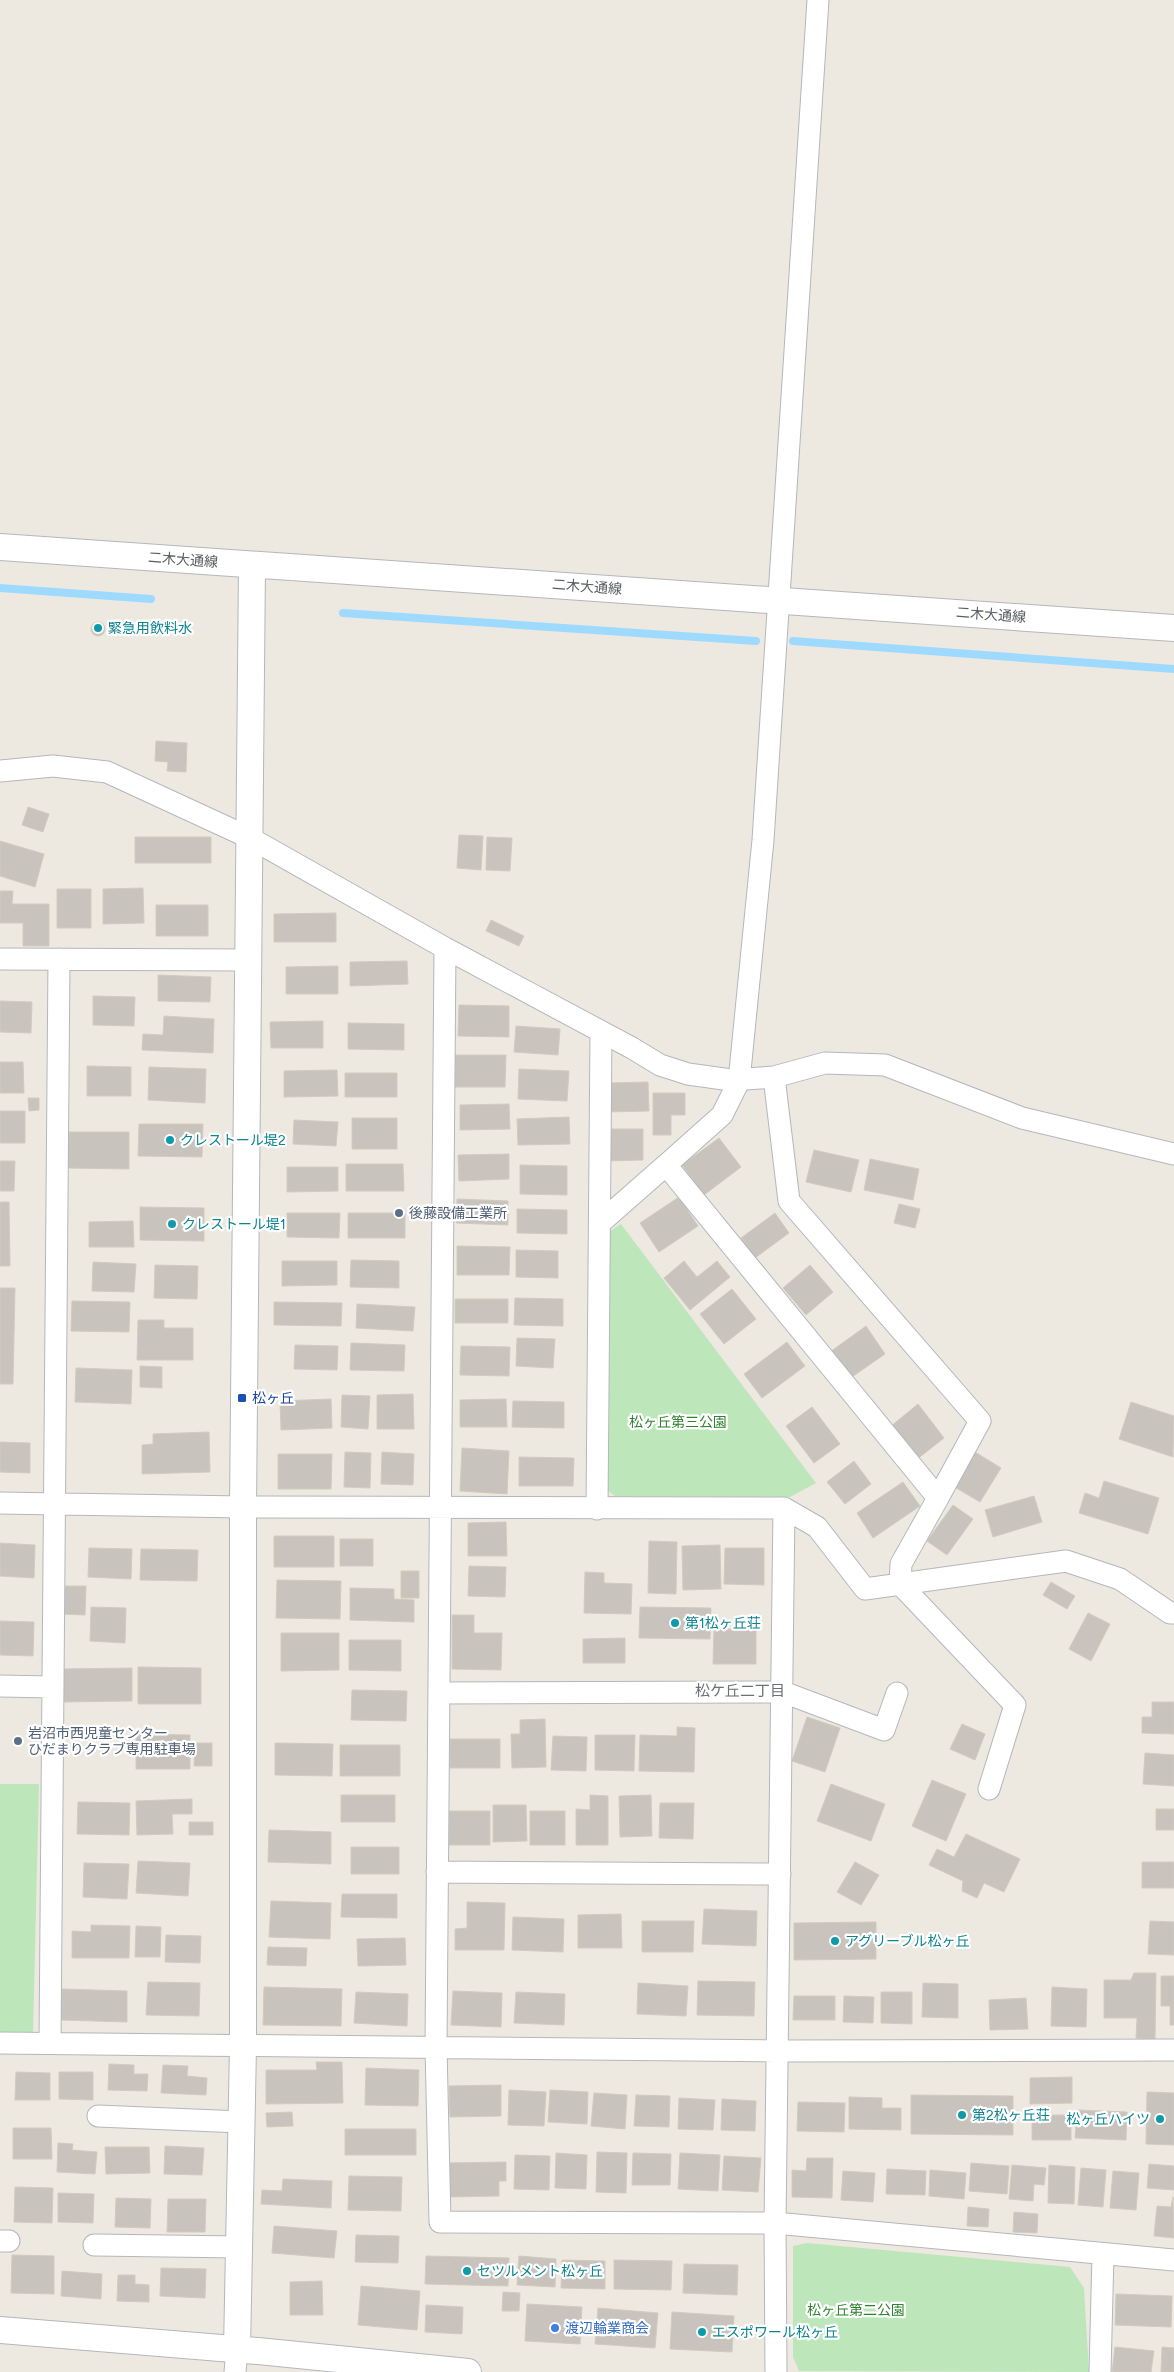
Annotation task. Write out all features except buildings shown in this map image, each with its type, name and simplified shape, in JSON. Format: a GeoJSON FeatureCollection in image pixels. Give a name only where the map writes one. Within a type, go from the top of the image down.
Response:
{"type":"FeatureCollection","features":[{"type":"Feature","properties":{"kind":"street"},"geometry":{"type":"LineString","coordinates":[[600,1223],[722,1115],[739,1081],[763,840],[818,0]]}},
{"type":"Feature","properties":{"kind":"street","name":"二木大通線"},"geometry":{"type":"LineString","coordinates":[[0,547],[1174,628]]}},
{"type":"Feature","properties":{"kind":"street"},"geometry":{"type":"LineString","coordinates":[[236,2361],[243,2046],[243,1507],[252,565]]}},
{"type":"Feature","properties":{"kind":"street"},"geometry":{"type":"LineString","coordinates":[[0,771],[53,766],[107,772],[250,838],[445,948],[660,1065],[688,1074],[739,1081],[774,1078],[825,1063],[885,1065],[1022,1118],[1174,1154]]}},
{"type":"Feature","properties":{"kind":"street"},"geometry":{"type":"LineString","coordinates":[[445,948],[436,2047],[440,2222],[775,2223],[1174,2260]]}},
{"type":"Feature","properties":{"kind":"street"},"geometry":{"type":"LineString","coordinates":[[0,959],[247,960]]}},
{"type":"Feature","properties":{"kind":"street"},"geometry":{"type":"LineString","coordinates":[[50,2043],[60,959]]}},
{"type":"Feature","properties":{"kind":"street"},"geometry":{"type":"LineString","coordinates":[[597,1509],[602,1032]]}},
{"type":"Feature","properties":{"kind":"street"},"geometry":{"type":"LineString","coordinates":[[774,1078],[790,1201],[980,1420],[901,1564],[900,1584],[1014,1705],[989,1789]]}},
{"type":"Feature","properties":{"kind":"street"},"geometry":{"type":"LineString","coordinates":[[666,1165],[938,1498]]}},
{"type":"Feature","properties":{"kind":"street"},"geometry":{"type":"LineString","coordinates":[[0,1503],[243,1507],[784,1508],[816,1527],[865,1589],[1066,1562],[1120,1579],[1170,1613],[1174,1613]]}},
{"type":"Feature","properties":{"kind":"street"},"geometry":{"type":"LineString","coordinates":[[776,2372],[775,2223],[784,1508]]}},
{"type":"Feature","properties":{"kind":"street"},"geometry":{"type":"LineString","coordinates":[[0,1686],[52,1687]]}},
{"type":"Feature","properties":{"kind":"street"},"geometry":{"type":"LineString","coordinates":[[439,1693],[783,1692],[884,1730],[897,1693]]}},
{"type":"Feature","properties":{"kind":"street"},"geometry":{"type":"LineString","coordinates":[[437,1872],[780,1874]]}},
{"type":"Feature","properties":{"kind":"street"},"geometry":{"type":"LineString","coordinates":[[0,2042],[778,2051],[1174,2050]]}},
{"type":"Feature","properties":{"kind":"street"},"geometry":{"type":"LineString","coordinates":[[98,2116],[242,2122]]}},
{"type":"Feature","properties":{"kind":"street"},"geometry":{"type":"LineString","coordinates":[[94,2245],[239,2247]]}},
{"type":"Feature","properties":{"kind":"street"},"geometry":{"type":"LineString","coordinates":[[1100,2372],[1103,2254]]}},
{"type":"Feature","properties":{"kind":"street"},"geometry":{"type":"LineString","coordinates":[[0,2330],[236,2361],[468,2372]]}},
{"type":"Feature","properties":{"kind":"green space","name":"松ヶ丘第三公園"},"geometry":{"type":"Polygon","coordinates":[[[621,1224],[816,1483],[790,1497],[615,1496],[604,1488],[605,1234],[621,1224]]]}},
{"type":"Feature","properties":{"kind":"green space"},"geometry":{"type":"Polygon","coordinates":[[[0,1784],[39,1784],[33,2035],[0,2034],[0,1784]]]}},
{"type":"Feature","properties":{"kind":"green space","name":"松ヶ丘第二公園"},"geometry":{"type":"Polygon","coordinates":[[[807,2243],[1070,2267],[1084,2288],[1089,2372],[799,2371],[793,2357],[793,2246],[807,2243]]]}},
{"type":"Feature","properties":{"kind":"waterway"},"geometry":{"type":"LineString","coordinates":[[0,588],[151,599]]}},
{"type":"Feature","properties":{"kind":"waterway"},"geometry":{"type":"LineString","coordinates":[[343,613],[756,641]]}},
{"type":"Feature","properties":{"kind":"waterway"},"geometry":{"type":"LineString","coordinates":[[793,641],[1174,669]]}},
{"type":"Feature","properties":{"kind":"place","name":"緊急用飲料水"},"geometry":{"type":"Point","coordinates":[98,628]}},
{"type":"Feature","properties":{"kind":"place","name":"クレストール堤2"},"geometry":{"type":"Point","coordinates":[170,1140]}},
{"type":"Feature","properties":{"kind":"place","name":"後藤設備工業所"},"geometry":{"type":"Point","coordinates":[399,1213]}},
{"type":"Feature","properties":{"kind":"place","name":"クレストール堤1"},"geometry":{"type":"Point","coordinates":[172,1224]}},
{"type":"Feature","properties":{"kind":"place","name":"松ヶ丘"},"geometry":{"type":"Point","coordinates":[242,1398]}},
{"type":"Feature","properties":{"kind":"place","name":"第1松ヶ丘荘"},"geometry":{"type":"Point","coordinates":[675,1623]}},
{"type":"Feature","properties":{"kind":"place","name":"岩沼市西児童センター ひだまりクラブ専用駐車場"},"geometry":{"type":"Point","coordinates":[18,1741]}},
{"type":"Feature","properties":{"kind":"place","name":"アグリーブル松ヶ丘"},"geometry":{"type":"Point","coordinates":[835,1941]}},
{"type":"Feature","properties":{"kind":"place","name":"第2松ヶ丘荘"},"geometry":{"type":"Point","coordinates":[962,2115]}},
{"type":"Feature","properties":{"kind":"place","name":"松ヶ丘ハイツ"},"geometry":{"type":"Point","coordinates":[1160,2119]}},
{"type":"Feature","properties":{"kind":"place","name":"セツルメント松ヶ丘"},"geometry":{"type":"Point","coordinates":[467,2271]}},
{"type":"Feature","properties":{"kind":"place","name":"渡辺輪業商会"},"geometry":{"type":"Point","coordinates":[555,2328]}},
{"type":"Feature","properties":{"kind":"place","name":"エスポワール松ヶ丘"},"geometry":{"type":"Point","coordinates":[702,2332]}},
{"type":"Feature","properties":{"kind":"district","name":"松ケ丘二丁目"},"geometry":{"type":"Point","coordinates":[740,1691]}}]}
